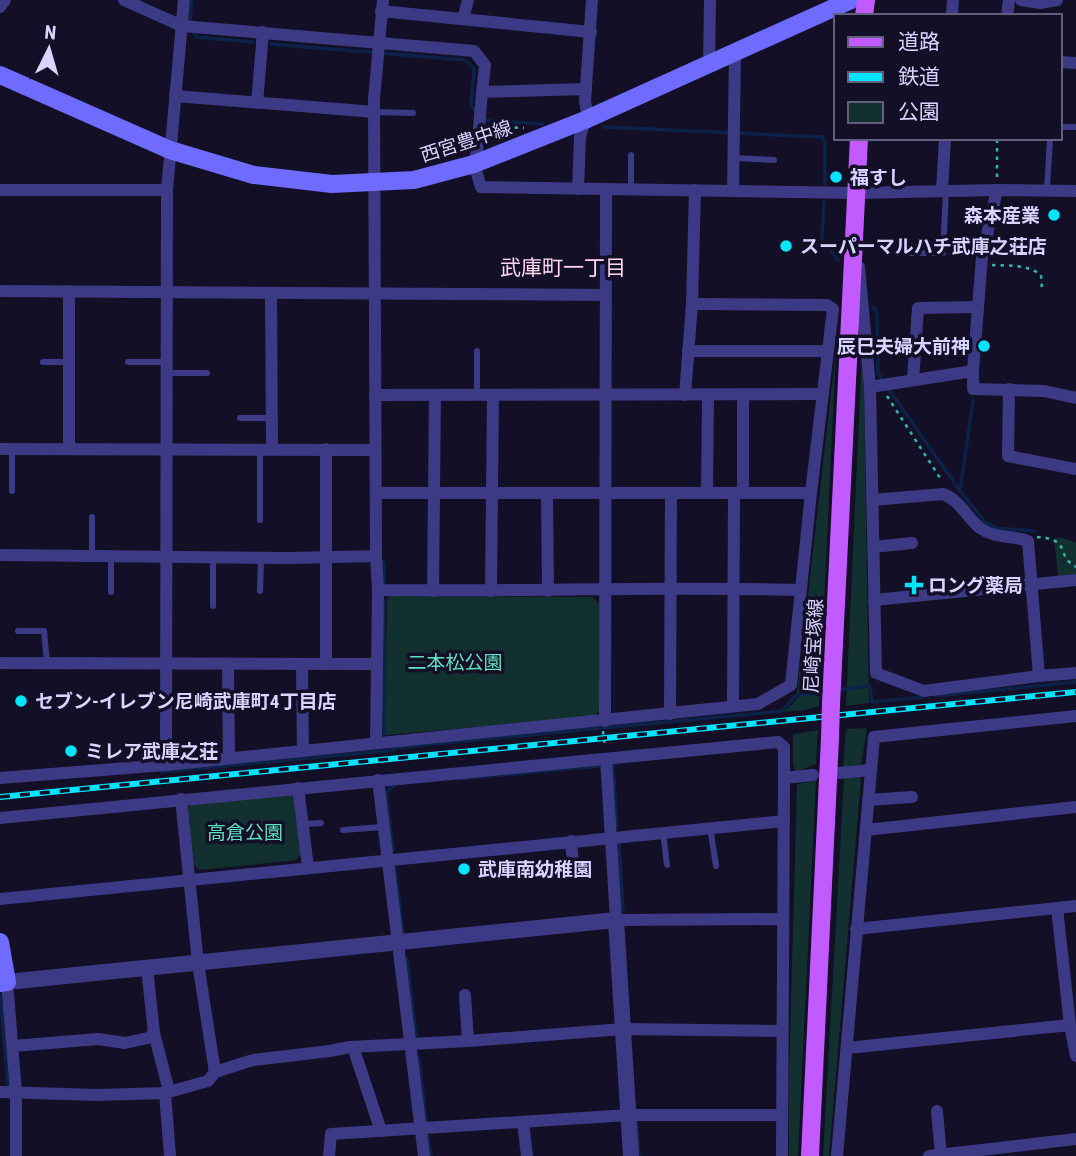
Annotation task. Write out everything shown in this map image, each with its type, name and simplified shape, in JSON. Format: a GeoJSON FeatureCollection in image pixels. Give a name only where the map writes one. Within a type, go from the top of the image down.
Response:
{"type":"FeatureCollection","features":[{"type":"Feature","properties":{"kind":"main road","name":"西宮豊中線"},"geometry":{"type":"LineString","coordinates":[[0,75],[170,150],[265,177],[332,184],[414,180],[474,164],[586,120],[851,0]]}},
{"type":"Feature","properties":{"kind":"main road","name":"尼崎宝塚線"},"geometry":{"type":"LineString","coordinates":[[810,1156],[859,140]]}},
{"type":"Feature","properties":{"kind":"main road"},"geometry":{"type":"LineString","coordinates":[[0,943],[3,983]]}},
{"type":"Feature","properties":{"kind":"street"},"geometry":{"type":"LineString","coordinates":[[0,7],[5,0]]}},
{"type":"Feature","properties":{"kind":"street"},"geometry":{"type":"LineString","coordinates":[[124,0],[182,26],[474,51],[485,65],[474,164],[481,187],[856,193],[1047,189],[1076,191]]}},
{"type":"Feature","properties":{"kind":"street"},"geometry":{"type":"LineString","coordinates":[[166,765],[167,190],[184,0]]}},
{"type":"Feature","properties":{"kind":"street"},"geometry":{"type":"LineString","coordinates":[[463,19],[468,0]]}},
{"type":"Feature","properties":{"kind":"street"},"geometry":{"type":"LineString","coordinates":[[578,189],[580,137],[586,120],[592,0]]}},
{"type":"Feature","properties":{"kind":"street"},"geometry":{"type":"LineString","coordinates":[[709,64],[710,0]]}},
{"type":"Feature","properties":{"kind":"street"},"geometry":{"type":"LineString","coordinates":[[1021,0],[1040,3],[1057,0]]}},
{"type":"Feature","properties":{"kind":"street"},"geometry":{"type":"LineString","coordinates":[[376,743],[378,590],[374,294],[375,112],[377,41],[382,5],[463,19],[591,32]]}},
{"type":"Feature","properties":{"kind":"street"},"geometry":{"type":"LineString","coordinates":[[257,103],[263,33]]}},
{"type":"Feature","properties":{"kind":"street"},"geometry":{"type":"LineString","coordinates":[[733,190],[736,52]]}},
{"type":"Feature","properties":{"kind":"street"},"geometry":{"type":"LineString","coordinates":[[482,92],[586,89]]}},
{"type":"Feature","properties":{"kind":"street"},"geometry":{"type":"LineString","coordinates":[[175,96],[375,112]]}},
{"type":"Feature","properties":{"kind":"street"},"geometry":{"type":"LineString","coordinates":[[944,190],[945,140]]}},
{"type":"Feature","properties":{"kind":"street"},"geometry":{"type":"LineString","coordinates":[[604,726],[606,188]]}},
{"type":"Feature","properties":{"kind":"street"},"geometry":{"type":"LineString","coordinates":[[0,190],[167,190]]}},
{"type":"Feature","properties":{"kind":"street"},"geometry":{"type":"LineString","coordinates":[[685,396],[692,304],[695,190]]}},
{"type":"Feature","properties":{"kind":"street"},"geometry":{"type":"LineString","coordinates":[[997,190],[981,265],[973,389],[1044,391],[1076,398]]}},
{"type":"Feature","properties":{"kind":"street"},"geometry":{"type":"LineString","coordinates":[[855,223],[880,386],[872,500],[876,673],[924,691],[1076,673]]}},
{"type":"Feature","properties":{"kind":"street"},"geometry":{"type":"LineString","coordinates":[[0,291],[605,295]]}},
{"type":"Feature","properties":{"kind":"street"},"geometry":{"type":"LineString","coordinates":[[69,291],[69,449]]}},
{"type":"Feature","properties":{"kind":"street"},"geometry":{"type":"LineString","coordinates":[[266,449],[272,418],[271,293]]}},
{"type":"Feature","properties":{"kind":"street"},"geometry":{"type":"LineString","coordinates":[[0,778],[166,765],[376,743],[604,726],[670,713],[758,704],[791,685],[833,309],[827,305],[692,304]]}},
{"type":"Feature","properties":{"kind":"street"},"geometry":{"type":"LineString","coordinates":[[913,380],[918,308],[978,307]]}},
{"type":"Feature","properties":{"kind":"street"},"geometry":{"type":"LineString","coordinates":[[688,351],[828,351]]}},
{"type":"Feature","properties":{"kind":"street"},"geometry":{"type":"LineString","coordinates":[[880,386],[973,371]]}},
{"type":"Feature","properties":{"kind":"street"},"geometry":{"type":"LineString","coordinates":[[1009,389],[1008,456],[1076,469]]}},
{"type":"Feature","properties":{"kind":"street"},"geometry":{"type":"LineString","coordinates":[[375,395],[823,394]]}},
{"type":"Feature","properties":{"kind":"street"},"geometry":{"type":"LineString","coordinates":[[433,591],[435,395]]}},
{"type":"Feature","properties":{"kind":"street"},"geometry":{"type":"LineString","coordinates":[[707,493],[708,395]]}},
{"type":"Feature","properties":{"kind":"street"},"geometry":{"type":"LineString","coordinates":[[733,706],[734,588],[743,395]]}},
{"type":"Feature","properties":{"kind":"street"},"geometry":{"type":"LineString","coordinates":[[491,591],[494,396]]}},
{"type":"Feature","properties":{"kind":"street"},"geometry":{"type":"LineString","coordinates":[[6,449],[375,450]]}},
{"type":"Feature","properties":{"kind":"street"},"geometry":{"type":"LineString","coordinates":[[326,449],[326,664]]}},
{"type":"Feature","properties":{"kind":"street"},"geometry":{"type":"LineString","coordinates":[[376,493],[811,493]]}},
{"type":"Feature","properties":{"kind":"street"},"geometry":{"type":"LineString","coordinates":[[547,494],[548,591]]}},
{"type":"Feature","properties":{"kind":"street"},"geometry":{"type":"LineString","coordinates":[[670,713],[671,494]]}},
{"type":"Feature","properties":{"kind":"street"},"geometry":{"type":"LineString","coordinates":[[872,500],[943,494],[953,498],[979,527],[993,536],[1028,541],[1039,677]]}},
{"type":"Feature","properties":{"kind":"street"},"geometry":{"type":"LineString","coordinates":[[873,547],[912,543]]}},
{"type":"Feature","properties":{"kind":"street"},"geometry":{"type":"LineString","coordinates":[[0,555],[261,558],[376,556]]}},
{"type":"Feature","properties":{"kind":"street"},"geometry":{"type":"LineString","coordinates":[[874,600],[1076,580]]}},
{"type":"Feature","properties":{"kind":"street"},"geometry":{"type":"LineString","coordinates":[[378,590],[800,590]]}},
{"type":"Feature","properties":{"kind":"street"},"geometry":{"type":"LineString","coordinates":[[0,663],[377,664]]}},
{"type":"Feature","properties":{"kind":"street"},"geometry":{"type":"LineString","coordinates":[[228,664],[229,758]]}},
{"type":"Feature","properties":{"kind":"street"},"geometry":{"type":"LineString","coordinates":[[302,664],[303,751]]}},
{"type":"Feature","properties":{"kind":"street"},"geometry":{"type":"LineString","coordinates":[[838,1156],[874,737],[1076,716]]}},
{"type":"Feature","properties":{"kind":"street"},"geometry":{"type":"LineString","coordinates":[[0,818],[778,742],[784,747],[782,1156]]}},
{"type":"Feature","properties":{"kind":"street"},"geometry":{"type":"LineString","coordinates":[[606,759],[631,1156]]}},
{"type":"Feature","properties":{"kind":"street"},"geometry":{"type":"LineString","coordinates":[[839,773],[871,770]]}},
{"type":"Feature","properties":{"kind":"street"},"geometry":{"type":"LineString","coordinates":[[784,778],[813,775]]}},
{"type":"Feature","properties":{"kind":"street"},"geometry":{"type":"LineString","coordinates":[[378,780],[425,1156]]}},
{"type":"Feature","properties":{"kind":"street"},"geometry":{"type":"LineString","coordinates":[[298,788],[308,867]]}},
{"type":"Feature","properties":{"kind":"street"},"geometry":{"type":"LineString","coordinates":[[868,800],[912,797]]}},
{"type":"Feature","properties":{"kind":"street"},"geometry":{"type":"LineString","coordinates":[[180,799],[198,963],[215,1072]]}},
{"type":"Feature","properties":{"kind":"street"},"geometry":{"type":"LineString","coordinates":[[866,830],[1076,807]]}},
{"type":"Feature","properties":{"kind":"street"},"geometry":{"type":"LineString","coordinates":[[0,899],[784,821]]}},
{"type":"Feature","properties":{"kind":"street"},"geometry":{"type":"LineString","coordinates":[[570,841],[573,864]]}},
{"type":"Feature","properties":{"kind":"street"},"geometry":{"type":"LineString","coordinates":[[856,929],[1076,906]]}},
{"type":"Feature","properties":{"kind":"street"},"geometry":{"type":"LineString","coordinates":[[1057,908],[1076,1056]]}},
{"type":"Feature","properties":{"kind":"street"},"geometry":{"type":"LineString","coordinates":[[16,1156],[13,1046],[3,983],[616,920],[783,919]]}},
{"type":"Feature","properties":{"kind":"street"},"geometry":{"type":"LineString","coordinates":[[147,968],[154,1033],[168,1087],[165,1093],[170,1156]]}},
{"type":"Feature","properties":{"kind":"street"},"geometry":{"type":"LineString","coordinates":[[465,995],[468,1041]]}},
{"type":"Feature","properties":{"kind":"street"},"geometry":{"type":"LineString","coordinates":[[847,1048],[1070,1025]]}},
{"type":"Feature","properties":{"kind":"street"},"geometry":{"type":"LineString","coordinates":[[0,1092],[97,1095],[165,1093],[208,1081],[215,1072],[253,1060],[353,1047],[623,1028],[782,1031]]}},
{"type":"Feature","properties":{"kind":"street"},"geometry":{"type":"LineString","coordinates":[[13,1046],[98,1039],[125,1043],[148,1038],[154,1033]]}},
{"type":"Feature","properties":{"kind":"street"},"geometry":{"type":"LineString","coordinates":[[353,1047],[381,1131]]}},
{"type":"Feature","properties":{"kind":"street"},"geometry":{"type":"LineString","coordinates":[[937,1111],[935,1155],[1076,1139]]}},
{"type":"Feature","properties":{"kind":"street"},"geometry":{"type":"LineString","coordinates":[[329,1156],[331,1134],[628,1115],[782,1115]]}},
{"type":"Feature","properties":{"kind":"street"},"geometry":{"type":"LineString","coordinates":[[523,1122],[527,1156]]}},
{"type":"Feature","properties":{"kind":"lane"},"geometry":{"type":"LineString","coordinates":[[375,112],[413,113]]}},
{"type":"Feature","properties":{"kind":"lane"},"geometry":{"type":"LineString","coordinates":[[1047,189],[1049,140]]}},
{"type":"Feature","properties":{"kind":"lane"},"geometry":{"type":"LineString","coordinates":[[631,155],[631,189]]}},
{"type":"Feature","properties":{"kind":"lane"},"geometry":{"type":"LineString","coordinates":[[733,158],[774,159]]}},
{"type":"Feature","properties":{"kind":"lane"},"geometry":{"type":"LineString","coordinates":[[907,253],[943,253],[944,190]]}},
{"type":"Feature","properties":{"kind":"lane"},"geometry":{"type":"LineString","coordinates":[[477,351],[477,395]]}},
{"type":"Feature","properties":{"kind":"lane"},"geometry":{"type":"LineString","coordinates":[[43,362],[69,362]]}},
{"type":"Feature","properties":{"kind":"lane"},"geometry":{"type":"LineString","coordinates":[[128,362],[206,373]]}},
{"type":"Feature","properties":{"kind":"lane"},"geometry":{"type":"LineString","coordinates":[[240,418],[272,418]]}},
{"type":"Feature","properties":{"kind":"lane"},"geometry":{"type":"LineString","coordinates":[[6,449],[12,491]]}},
{"type":"Feature","properties":{"kind":"lane"},"geometry":{"type":"LineString","coordinates":[[260,520],[266,449]]}},
{"type":"Feature","properties":{"kind":"lane"},"geometry":{"type":"LineString","coordinates":[[92,517],[92,556]]}},
{"type":"Feature","properties":{"kind":"lane"},"geometry":{"type":"LineString","coordinates":[[111,556],[111,592]]}},
{"type":"Feature","properties":{"kind":"lane"},"geometry":{"type":"LineString","coordinates":[[213,557],[213,607]]}},
{"type":"Feature","properties":{"kind":"lane"},"geometry":{"type":"LineString","coordinates":[[260,591],[261,558]]}},
{"type":"Feature","properties":{"kind":"lane"},"geometry":{"type":"LineString","coordinates":[[18,631],[44,631],[47,664]]}},
{"type":"Feature","properties":{"kind":"lane"},"geometry":{"type":"LineString","coordinates":[[303,824],[321,823]]}},
{"type":"Feature","properties":{"kind":"lane"},"geometry":{"type":"LineString","coordinates":[[343,830],[384,826]]}},
{"type":"Feature","properties":{"kind":"lane"},"geometry":{"type":"LineString","coordinates":[[710,828],[716,866]]}},
{"type":"Feature","properties":{"kind":"lane"},"geometry":{"type":"LineString","coordinates":[[663,832],[667,865]]}},
{"type":"Feature","properties":{"kind":"path"},"geometry":{"type":"LineString","coordinates":[[479,120],[527,128]]}},
{"type":"Feature","properties":{"kind":"path"},"geometry":{"type":"LineString","coordinates":[[997,140],[997,190]]}},
{"type":"Feature","properties":{"kind":"path"},"geometry":{"type":"LineString","coordinates":[[981,265],[1025,267],[1037,271],[1041,275],[1042,290]]}},
{"type":"Feature","properties":{"kind":"path"},"geometry":{"type":"LineString","coordinates":[[880,386],[953,498]]}},
{"type":"Feature","properties":{"kind":"path"},"geometry":{"type":"LineString","coordinates":[[1024,540],[1031,537],[1053,538],[1059,542],[1068,563],[1076,567]]}},
{"type":"Feature","properties":{"kind":"path"},"geometry":{"type":"LineString","coordinates":[[604,726],[606,759]]}},
{"type":"Feature","properties":{"kind":"green space"},"geometry":{"type":"Polygon","coordinates":[[[836,350],[819,706],[784,712],[796,700],[836,350]]]}},
{"type":"Feature","properties":{"kind":"green space"},"geometry":{"type":"Polygon","coordinates":[[[862,352],[869,703],[846,706],[862,352]]]}},
{"type":"Feature","properties":{"kind":"green space"},"geometry":{"type":"Polygon","coordinates":[[[1054,538],[1064,538],[1076,543],[1076,574],[1058,576],[1054,538]]]}},
{"type":"Feature","properties":{"kind":"green space","name":"二本松公園"},"geometry":{"type":"Polygon","coordinates":[[[391,596],[593,597],[599,604],[599,711],[593,717],[385,735],[387,599],[391,596]]]}},
{"type":"Feature","properties":{"kind":"green space"},"geometry":{"type":"Polygon","coordinates":[[[867,728],[861,766],[843,767],[846,729],[867,728]]]}},
{"type":"Feature","properties":{"kind":"green space"},"geometry":{"type":"Polygon","coordinates":[[[818,730],[816,764],[796,772],[793,764],[793,734],[818,730]]]}},
{"type":"Feature","properties":{"kind":"green space"},"geometry":{"type":"Polygon","coordinates":[[[858,776],[861,779],[829,1156],[823,1156],[844,777],[858,776]]]}},
{"type":"Feature","properties":{"kind":"green space"},"geometry":{"type":"Polygon","coordinates":[[[816,781],[798,1156],[789,1156],[797,784],[816,781]]]}},
{"type":"Feature","properties":{"kind":"green space","name":"高倉公園"},"geometry":{"type":"Polygon","coordinates":[[[292,793],[301,855],[296,860],[200,870],[193,864],[188,809],[191,803],[292,793]]]}},
{"type":"Feature","properties":{"kind":"waterway"},"geometry":{"type":"LineString","coordinates":[[190,20],[192,0]]}},
{"type":"Feature","properties":{"kind":"waterway"},"geometry":{"type":"LineString","coordinates":[[195,34],[196,37],[253,42]]}},
{"type":"Feature","properties":{"kind":"waterway"},"geometry":{"type":"LineString","coordinates":[[271,44],[465,60],[474,69],[471,106],[476,112]]}},
{"type":"Feature","properties":{"kind":"waterway"},"geometry":{"type":"LineString","coordinates":[[483,120],[543,124]]}},
{"type":"Feature","properties":{"kind":"waterway"},"geometry":{"type":"LineString","coordinates":[[604,127],[822,137],[825,142],[825,184]]}},
{"type":"Feature","properties":{"kind":"waterway"},"geometry":{"type":"LineString","coordinates":[[824,202],[822,238],[838,260]]}},
{"type":"Feature","properties":{"kind":"waterway"},"geometry":{"type":"LineString","coordinates":[[873,307],[877,313],[878,373],[884,382]]}},
{"type":"Feature","properties":{"kind":"waterway"},"geometry":{"type":"LineString","coordinates":[[888,388],[985,522],[997,528],[1034,531]]}},
{"type":"Feature","properties":{"kind":"waterway"},"geometry":{"type":"LineString","coordinates":[[960,491],[973,400]]}},
{"type":"Feature","properties":{"kind":"waterway"},"geometry":{"type":"LineString","coordinates":[[382,561],[384,583]]}},
{"type":"Feature","properties":{"kind":"waterway"},"geometry":{"type":"LineString","coordinates":[[384,600],[384,734]]}},
{"type":"Feature","properties":{"kind":"waterway"},"geometry":{"type":"LineString","coordinates":[[935,696],[1076,682]]}},
{"type":"Feature","properties":{"kind":"waterway"},"geometry":{"type":"LineString","coordinates":[[838,690],[870,686],[872,702],[924,697]]}},
{"type":"Feature","properties":{"kind":"waterway"},"geometry":{"type":"LineString","coordinates":[[392,748],[782,711],[795,696],[827,692]]}},
{"type":"Feature","properties":{"kind":"waterway"},"geometry":{"type":"LineString","coordinates":[[161,772],[394,750]]}},
{"type":"Feature","properties":{"kind":"waterway"},"geometry":{"type":"LineString","coordinates":[[613,764],[617,827]]}},
{"type":"Feature","properties":{"kind":"waterway"},"geometry":{"type":"LineString","coordinates":[[458,779],[599,766]]}},
{"type":"Feature","properties":{"kind":"waterway"},"geometry":{"type":"LineString","coordinates":[[393,850],[386,792],[395,785]]}},
{"type":"Feature","properties":{"kind":"waterway"},"geometry":{"type":"LineString","coordinates":[[619,843],[623,910]]}},
{"type":"Feature","properties":{"kind":"waterway"},"geometry":{"type":"LineString","coordinates":[[395,867],[403,933]]}},
{"type":"Feature","properties":{"kind":"waterway"},"geometry":{"type":"LineString","coordinates":[[407,959],[416,1035]]}},
{"type":"Feature","properties":{"kind":"waterway"},"geometry":{"type":"LineString","coordinates":[[0,995],[8,1085]]}},
{"type":"Feature","properties":{"kind":"waterway"},"geometry":{"type":"LineString","coordinates":[[419,1058],[426,1121]]}},
{"type":"Feature","properties":{"kind":"waterway"},"geometry":{"type":"LineString","coordinates":[[637,1126],[639,1156]]}},
{"type":"Feature","properties":{"kind":"waterway"},"geometry":{"type":"LineString","coordinates":[[428,1136],[431,1156]]}},
{"type":"Feature","properties":{"kind":"railway"},"geometry":{"type":"LineString","coordinates":[[0,797],[1076,692]]}},
{"type":"Feature","properties":{"kind":"place","name":"福すし"},"geometry":{"type":"Point","coordinates":[836,177]}},
{"type":"Feature","properties":{"kind":"place","name":"森本産業"},"geometry":{"type":"Point","coordinates":[1054,215]}},
{"type":"Feature","properties":{"kind":"place","name":"スーパーマルハチ武庫之荘店"},"geometry":{"type":"Point","coordinates":[786,246]}},
{"type":"Feature","properties":{"kind":"place","name":"辰巳夫婦大前神"},"geometry":{"type":"Point","coordinates":[984,346]}},
{"type":"Feature","properties":{"kind":"place","name":"ロング薬局"},"geometry":{"type":"Point","coordinates":[914,585]}},
{"type":"Feature","properties":{"kind":"place","name":"セブン-イレブン尼崎武庫町4丁目店"},"geometry":{"type":"Point","coordinates":[21,701]}},
{"type":"Feature","properties":{"kind":"place","name":"ミレア武庫之荘"},"geometry":{"type":"Point","coordinates":[71,751]}},
{"type":"Feature","properties":{"kind":"place","name":"武庫南幼稚園"},"geometry":{"type":"Point","coordinates":[464,869]}},
{"type":"Feature","properties":{"kind":"district","name":"武庫町一丁目"},"geometry":{"type":"Point","coordinates":[563,268]}}]}
